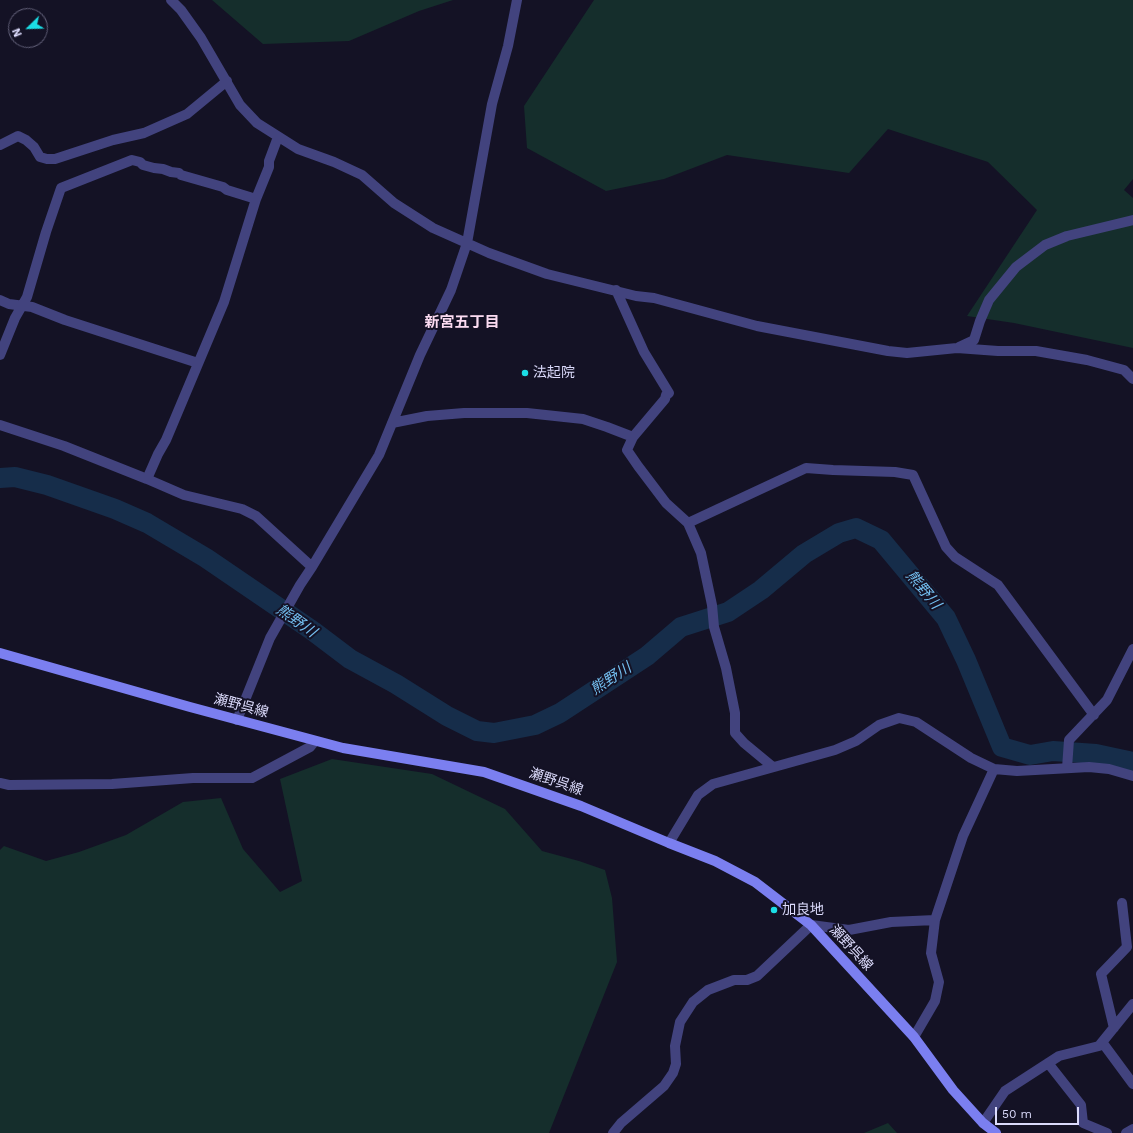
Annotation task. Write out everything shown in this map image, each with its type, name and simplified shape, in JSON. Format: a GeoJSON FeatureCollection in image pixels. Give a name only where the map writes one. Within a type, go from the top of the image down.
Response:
{"type":"FeatureCollection","features":[{"type":"Feature","properties":{"kind":"main road","name":"瀬野呉線"},"geometry":{"type":"LineString","coordinates":[[0,653],[237,720],[343,748],[484,772],[581,806],[715,861],[755,882],[811,925],[914,1037],[953,1090],[983,1123],[996,1133]]}},
{"type":"Feature","properties":{"kind":"street"},"geometry":{"type":"LineString","coordinates":[[171,0],[181,10],[201,38],[240,105],[257,123],[298,149],[334,162],[362,175],[394,203],[433,228],[531,270],[636,296],[654,298],[757,326],[888,351],[907,353],[957,348],[998,351],[1036,351],[1080,359],[1124,370],[1133,379]]}},
{"type":"Feature","properties":{"kind":"street"},"geometry":{"type":"LineString","coordinates":[[237,720],[270,638],[298,588],[379,455],[420,356],[451,290],[466,243],[492,104],[508,46],[517,0]]}},
{"type":"Feature","properties":{"kind":"street"},"geometry":{"type":"LineString","coordinates":[[0,144],[18,136],[26,140],[34,147],[40,157],[55,159],[113,140],[144,133],[187,114],[227,81]]}},
{"type":"Feature","properties":{"kind":"street"},"geometry":{"type":"LineString","coordinates":[[148,479],[224,302],[256,199],[278,137]]}},
{"type":"Feature","properties":{"kind":"street"},"geometry":{"type":"LineString","coordinates":[[0,355],[15,318],[27,297],[46,232],[61,188],[132,160],[140,162],[143,165],[179,173],[181,175],[223,186],[227,190],[256,199]]}},
{"type":"Feature","properties":{"kind":"street"},"geometry":{"type":"LineString","coordinates":[[957,348],[974,340],[989,300],[1016,267],[1045,246],[1067,236],[1133,220]]}},
{"type":"Feature","properties":{"kind":"street"},"geometry":{"type":"LineString","coordinates":[[616,290],[644,352],[669,393],[633,437],[627,450],[666,503],[688,523],[701,553],[712,605],[714,627],[726,668],[735,713],[735,733],[744,743],[773,767]]}},
{"type":"Feature","properties":{"kind":"street"},"geometry":{"type":"LineString","coordinates":[[0,300],[9,304],[32,307],[65,320],[198,363]]}},
{"type":"Feature","properties":{"kind":"street"},"geometry":{"type":"LineString","coordinates":[[392,423],[426,416],[464,413],[526,413],[582,419],[633,437]]}},
{"type":"Feature","properties":{"kind":"street"},"geometry":{"type":"LineString","coordinates":[[0,425],[64,446],[148,479],[184,495],[242,509],[256,516],[312,567]]}},
{"type":"Feature","properties":{"kind":"street"},"geometry":{"type":"LineString","coordinates":[[688,523],[806,468],[895,472],[913,475],[946,547],[955,557],[998,585],[1094,715]]}},
{"type":"Feature","properties":{"kind":"street"},"geometry":{"type":"LineString","coordinates":[[1067,764],[1069,740],[1107,700],[1133,649]]}},
{"type":"Feature","properties":{"kind":"street"},"geometry":{"type":"LineString","coordinates":[[669,843],[698,795],[713,784],[835,750],[856,742],[879,725],[899,718],[916,722],[971,758],[994,769],[1017,771],[1067,764],[1109,769],[1133,776]]}},
{"type":"Feature","properties":{"kind":"street"},"geometry":{"type":"LineString","coordinates":[[0,783],[112,784],[192,778],[252,778],[310,748],[315,741]]}},
{"type":"Feature","properties":{"kind":"street"},"geometry":{"type":"LineString","coordinates":[[914,1037],[935,1001],[939,982],[931,953],[935,920],[963,836],[980,796],[994,769]]}},
{"type":"Feature","properties":{"kind":"street"},"geometry":{"type":"LineString","coordinates":[[1114,1028],[1101,974],[1127,947],[1122,903]]}},
{"type":"Feature","properties":{"kind":"street"},"geometry":{"type":"LineString","coordinates":[[613,1133],[664,1086],[674,1073],[676,1064],[675,1046],[680,1022],[694,1002],[708,990],[734,980],[747,980],[757,976],[811,925],[849,930],[891,922],[935,920]]}},
{"type":"Feature","properties":{"kind":"street"},"geometry":{"type":"LineString","coordinates":[[983,1123],[1005,1091],[1059,1056],[1099,1046],[1133,1004]]}},
{"type":"Feature","properties":{"kind":"street"},"geometry":{"type":"LineString","coordinates":[[1102,1042],[1133,1084]]}},
{"type":"Feature","properties":{"kind":"street"},"geometry":{"type":"LineString","coordinates":[[1048,1063],[1081,1105],[1083,1123],[1107,1133]]}},
{"type":"Feature","properties":{"kind":"street"},"geometry":{"type":"LineString","coordinates":[[1126,1133],[1133,1128]]}},
{"type":"Feature","properties":{"kind":"green space"},"geometry":{"type":"Polygon","coordinates":[[[212,0],[453,0],[419,11],[349,41],[263,44],[212,0]]]}},
{"type":"Feature","properties":{"kind":"green space"},"geometry":{"type":"Polygon","coordinates":[[[594,0],[1133,0],[1133,179],[1124,190],[1133,198],[1133,348],[1014,323],[967,316],[1037,210],[988,162],[888,129],[849,173],[727,155],[664,179],[606,191],[527,148],[524,106],[594,0]]]}},
{"type":"Feature","properties":{"kind":"green space"},"geometry":{"type":"Polygon","coordinates":[[[332,759],[432,774],[505,809],[542,851],[605,870],[612,898],[617,962],[549,1133],[0,1133],[0,850],[4,846],[46,861],[79,852],[126,835],[183,802],[221,798],[243,849],[280,892],[302,881],[280,779],[332,759]]]}},
{"type":"Feature","properties":{"kind":"green space"},"geometry":{"type":"Polygon","coordinates":[[[888,1123],[897,1133],[864,1133],[888,1123]]]}},
{"type":"Feature","properties":{"kind":"waterway","name":"熊野川"},"geometry":{"type":"LineString","coordinates":[[0,478],[15,477],[47,485],[115,509],[147,523],[206,558],[313,631],[350,659],[396,684],[447,716],[477,731],[494,733],[535,725],[560,713],[647,656],[681,627],[728,612],[761,590],[804,554],[839,533],[856,528],[881,540],[946,618],[966,660],[1002,747],[1030,755],[1053,751],[1096,754],[1133,762]]}},
{"type":"Feature","properties":{"kind":"place","name":"法起院"},"geometry":{"type":"Point","coordinates":[525,373]}},
{"type":"Feature","properties":{"kind":"place","name":"加良地"},"geometry":{"type":"Point","coordinates":[774,910]}},
{"type":"Feature","properties":{"kind":"district","name":"新宮五丁目"},"geometry":{"type":"Point","coordinates":[462,323]}}]}
